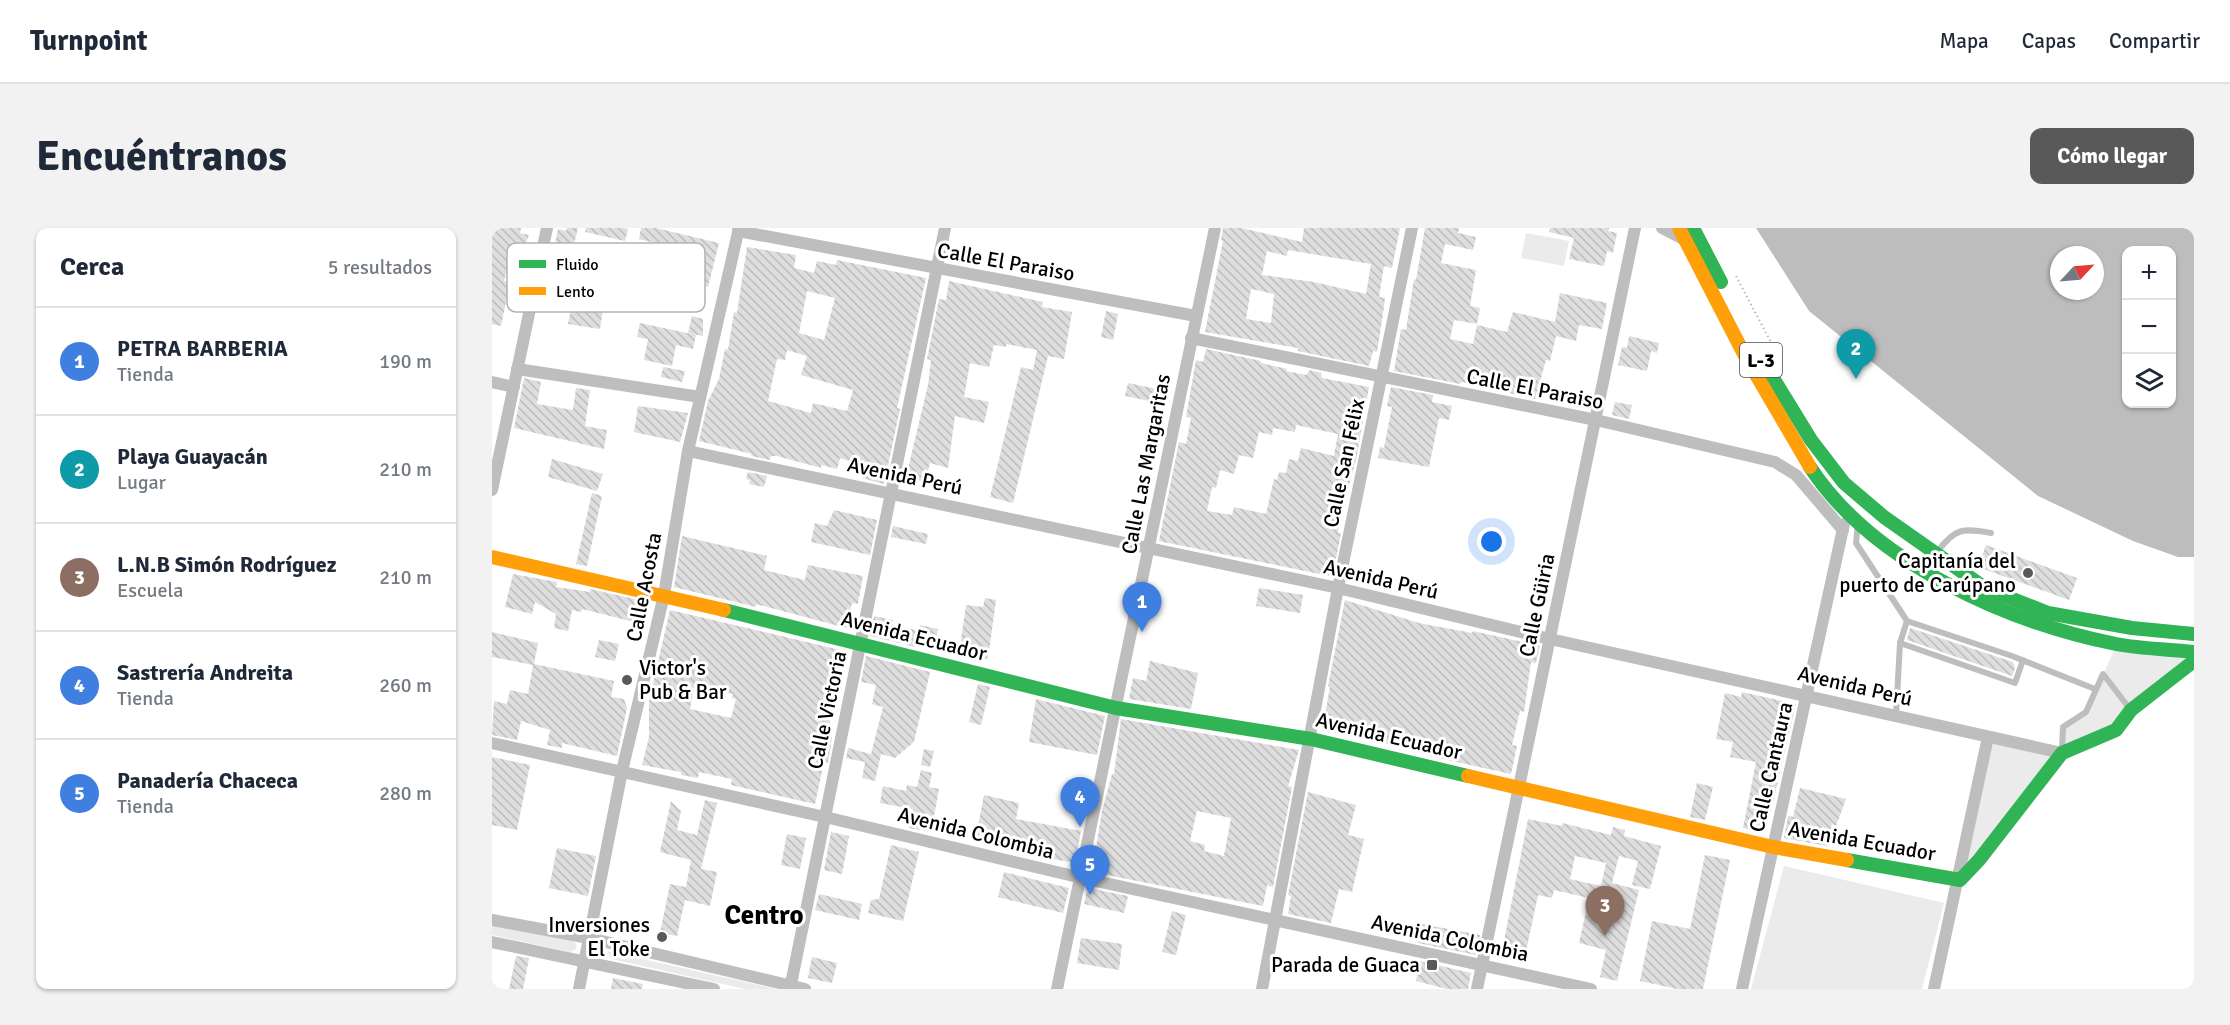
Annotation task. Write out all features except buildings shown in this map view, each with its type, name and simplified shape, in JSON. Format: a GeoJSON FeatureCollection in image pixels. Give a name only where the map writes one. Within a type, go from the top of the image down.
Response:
{"type":"FeatureCollection","features":[{"type":"Feature","properties":{"kind":"street"},"geometry":{"type":"LineString","coordinates":[[544,243],[547,228]]}},
{"type":"Feature","properties":{"kind":"street","name":"Calle Victoria"},"geometry":{"type":"LineString","coordinates":[[791,987],[945,228]]}},
{"type":"Feature","properties":{"kind":"street","name":"Calle Las Margaritas"},"geometry":{"type":"LineString","coordinates":[[1057,989],[1082,878],[1215,228]]}},
{"type":"Feature","properties":{"kind":"street","name":"Calle San Félix"},"geometry":{"type":"LineString","coordinates":[[1262,989],[1338,588],[1412,228]]}},
{"type":"Feature","properties":{"kind":"street","name":"Calle Güiria"},"geometry":{"type":"LineString","coordinates":[[1478,989],[1635,228]]}},
{"type":"Feature","properties":{"kind":"street"},"geometry":{"type":"LineString","coordinates":[[1662,228],[1682,234]]}},
{"type":"Feature","properties":{"kind":"street","name":"L-3"},"geometry":{"type":"LineString","coordinates":[[1693,228],[1772,379],[1811,440],[1844,483],[1884,518],[1985,588],[2048,613],[2132,628],[2194,634]]}},
{"type":"Feature","properties":{"kind":"street","name":"Calle El Paraiso"},"geometry":{"type":"LineString","coordinates":[[738,230],[1196,316]]}},
{"type":"Feature","properties":{"kind":"street","name":"Calle Acosta"},"geometry":{"type":"LineString","coordinates":[[579,989],[622,771],[664,596],[688,451],[738,230]]}},
{"type":"Feature","properties":{"kind":"street","name":"L-3"},"geometry":{"type":"LineString","coordinates":[[1682,234],[1766,396],[1822,484],[1877,537],[1981,603],[2037,623],[2117,644],[2194,652]]}},
{"type":"Feature","properties":{"kind":"street"},"geometry":{"type":"LineString","coordinates":[[492,490],[529,312]]}},
{"type":"Feature","properties":{"kind":"street","name":"Calle El Paraiso"},"geometry":{"type":"LineString","coordinates":[[1191,338],[1596,420],[1775,462],[1796,475],[1843,530]]}},
{"type":"Feature","properties":{"kind":"street"},"geometry":{"type":"LineString","coordinates":[[517,369],[700,397]]}},
{"type":"Feature","properties":{"kind":"street"},"geometry":{"type":"LineString","coordinates":[[492,382],[514,387]]}},
{"type":"Feature","properties":{"kind":"street","name":"Avenida Perú"},"geometry":{"type":"LineString","coordinates":[[688,451],[1338,588],[1550,639],[1807,694],[2062,753]]}},
{"type":"Feature","properties":{"kind":"street","name":"Calle Cantaura"},"geometry":{"type":"LineString","coordinates":[[1742,989],[1843,530],[1853,515],[1844,483]]}},
{"type":"Feature","properties":{"kind":"street","name":"Avenida Ecuador"},"geometry":{"type":"LineString","coordinates":[[492,557],[664,596],[1116,708],[1311,739],[1773,847],[1960,880],[1979,860],[2062,753],[2115,730],[2131,710],[2194,661]]}},
{"type":"Feature","properties":{"kind":"street"},"geometry":{"type":"LineString","coordinates":[[1934,989],[1960,880],[1988,737]]}},
{"type":"Feature","properties":{"kind":"street","name":"Avenida Colombia"},"geometry":{"type":"LineString","coordinates":[[492,743],[825,817],[1082,878],[1591,989]]}},
{"type":"Feature","properties":{"kind":"street"},"geometry":{"type":"LineString","coordinates":[[492,920],[589,938],[805,989]]}},
{"type":"Feature","properties":{"kind":"street"},"geometry":{"type":"LineString","coordinates":[[492,942],[714,989]]}},
{"type":"Feature","properties":{"kind":"lane"},"geometry":{"type":"LineString","coordinates":[[1853,515],[1856,543],[1907,621],[2023,660],[2095,690]]}},
{"type":"Feature","properties":{"kind":"lane"},"geometry":{"type":"LineString","coordinates":[[1935,555],[1952,534],[1967,530],[1991,533]]}},
{"type":"Feature","properties":{"kind":"lane"},"geometry":{"type":"LineString","coordinates":[[1896,715],[1900,642],[1907,621]]}},
{"type":"Feature","properties":{"kind":"lane"},"geometry":{"type":"LineString","coordinates":[[1900,642],[2015,683],[2023,660]]}},
{"type":"Feature","properties":{"kind":"lane"},"geometry":{"type":"LineString","coordinates":[[2062,753],[2063,727],[2086,712],[2103,674],[2131,710]]}},
{"type":"Feature","properties":{"kind":"path"},"geometry":{"type":"LineString","coordinates":[[1731,268],[1777,354]]}},
{"type":"Feature","properties":{"kind":"shaded area"},"geometry":{"type":"Polygon","coordinates":[[[1756,228],[2194,228],[2194,557],[2178,557],[2133,541],[2038,496],[1809,311],[1756,228]]]}},
{"type":"Feature","properties":{"kind":"shaded area"},"geometry":{"type":"Polygon","coordinates":[[[1526,233],[1569,241],[1564,266],[1521,258],[1526,233]]]}},
{"type":"Feature","properties":{"kind":"shaded area"},"geometry":{"type":"Polygon","coordinates":[[[2117,644],[2194,652],[2116,730],[2062,753],[2063,727],[2086,712],[2117,644]]]}},
{"type":"Feature","properties":{"kind":"shaded area"},"geometry":{"type":"Polygon","coordinates":[[[1988,737],[2062,753],[1960,880],[1988,737]]]}},
{"type":"Feature","properties":{"kind":"shaded area"},"geometry":{"type":"Polygon","coordinates":[[[1784,866],[1944,903],[1922,989],[1751,989],[1784,866]]]}},
{"type":"Feature","properties":{"kind":"shaded area"},"geometry":{"type":"Polygon","coordinates":[[[492,925],[574,941],[577,946],[570,952],[492,935],[492,925]]]}},
{"type":"Feature","properties":{"kind":"shaded area"},"geometry":{"type":"Polygon","coordinates":[[[607,951],[776,989],[745,989],[611,959],[607,951]]]}},
{"type":"Feature","properties":{"kind":"traffic: fast"},"geometry":{"type":"LineString","coordinates":[[1693,228],[1721,282]]}},
{"type":"Feature","properties":{"kind":"traffic: fast"},"geometry":{"type":"LineString","coordinates":[[1762,360],[1811,440],[1844,483],[1884,517],[1985,588],[2048,613],[2132,628],[2194,634]]}},
{"type":"Feature","properties":{"kind":"traffic: fast"},"geometry":{"type":"LineString","coordinates":[[1810,467],[1837,501],[1869,532],[1906,559],[1988,604],[2031,621],[2116,644],[2194,652]]}},
{"type":"Feature","properties":{"kind":"traffic: fast"},"geometry":{"type":"LineString","coordinates":[[724,610],[1116,708],[1311,739],[1468,776]]}},
{"type":"Feature","properties":{"kind":"traffic: fast"},"geometry":{"type":"LineString","coordinates":[[1847,860],[1960,880],[1979,860],[2062,753],[2116,730],[2131,710],[2194,661]]}},
{"type":"Feature","properties":{"kind":"traffic: slow"},"geometry":{"type":"LineString","coordinates":[[1679,228],[1744,354],[1810,467]]}},
{"type":"Feature","properties":{"kind":"traffic: slow"},"geometry":{"type":"LineString","coordinates":[[492,557],[724,610]]}},
{"type":"Feature","properties":{"kind":"traffic: slow"},"geometry":{"type":"LineString","coordinates":[[1468,776],[1773,847],[1847,860]]}},
{"type":"Feature","properties":{"kind":"place","name":"Playa Guayacán"},"geometry":{"type":"Point","coordinates":[1856,379]}},
{"type":"Feature","properties":{"kind":"place","name":"Capitanía del puerto de Carúpano"},"geometry":{"type":"Point","coordinates":[2028,573]}},
{"type":"Feature","properties":{"kind":"place","name":"PETRA BARBERIA"},"geometry":{"type":"Point","coordinates":[1142,632]}},
{"type":"Feature","properties":{"kind":"place","name":"Victor's Pub & Bar"},"geometry":{"type":"Point","coordinates":[627,680]}},
{"type":"Feature","properties":{"kind":"place","name":"Sastrería Andreita"},"geometry":{"type":"Point","coordinates":[1080,827]}},
{"type":"Feature","properties":{"kind":"place","name":"Panadería Chaceca"},"geometry":{"type":"Point","coordinates":[1090,895]}},
{"type":"Feature","properties":{"kind":"place","name":"L.N.B Simón Rodríguez"},"geometry":{"type":"Point","coordinates":[1605,936]}},
{"type":"Feature","properties":{"kind":"place","name":"Inversiones El Toke"},"geometry":{"type":"Point","coordinates":[662,937]}},
{"type":"Feature","properties":{"kind":"place","name":"Parada de Guaca"},"geometry":{"type":"Point","coordinates":[1432,965]}},
{"type":"Feature","properties":{"kind":"district","name":"Centro"},"geometry":{"type":"Point","coordinates":[764,915]}}]}
